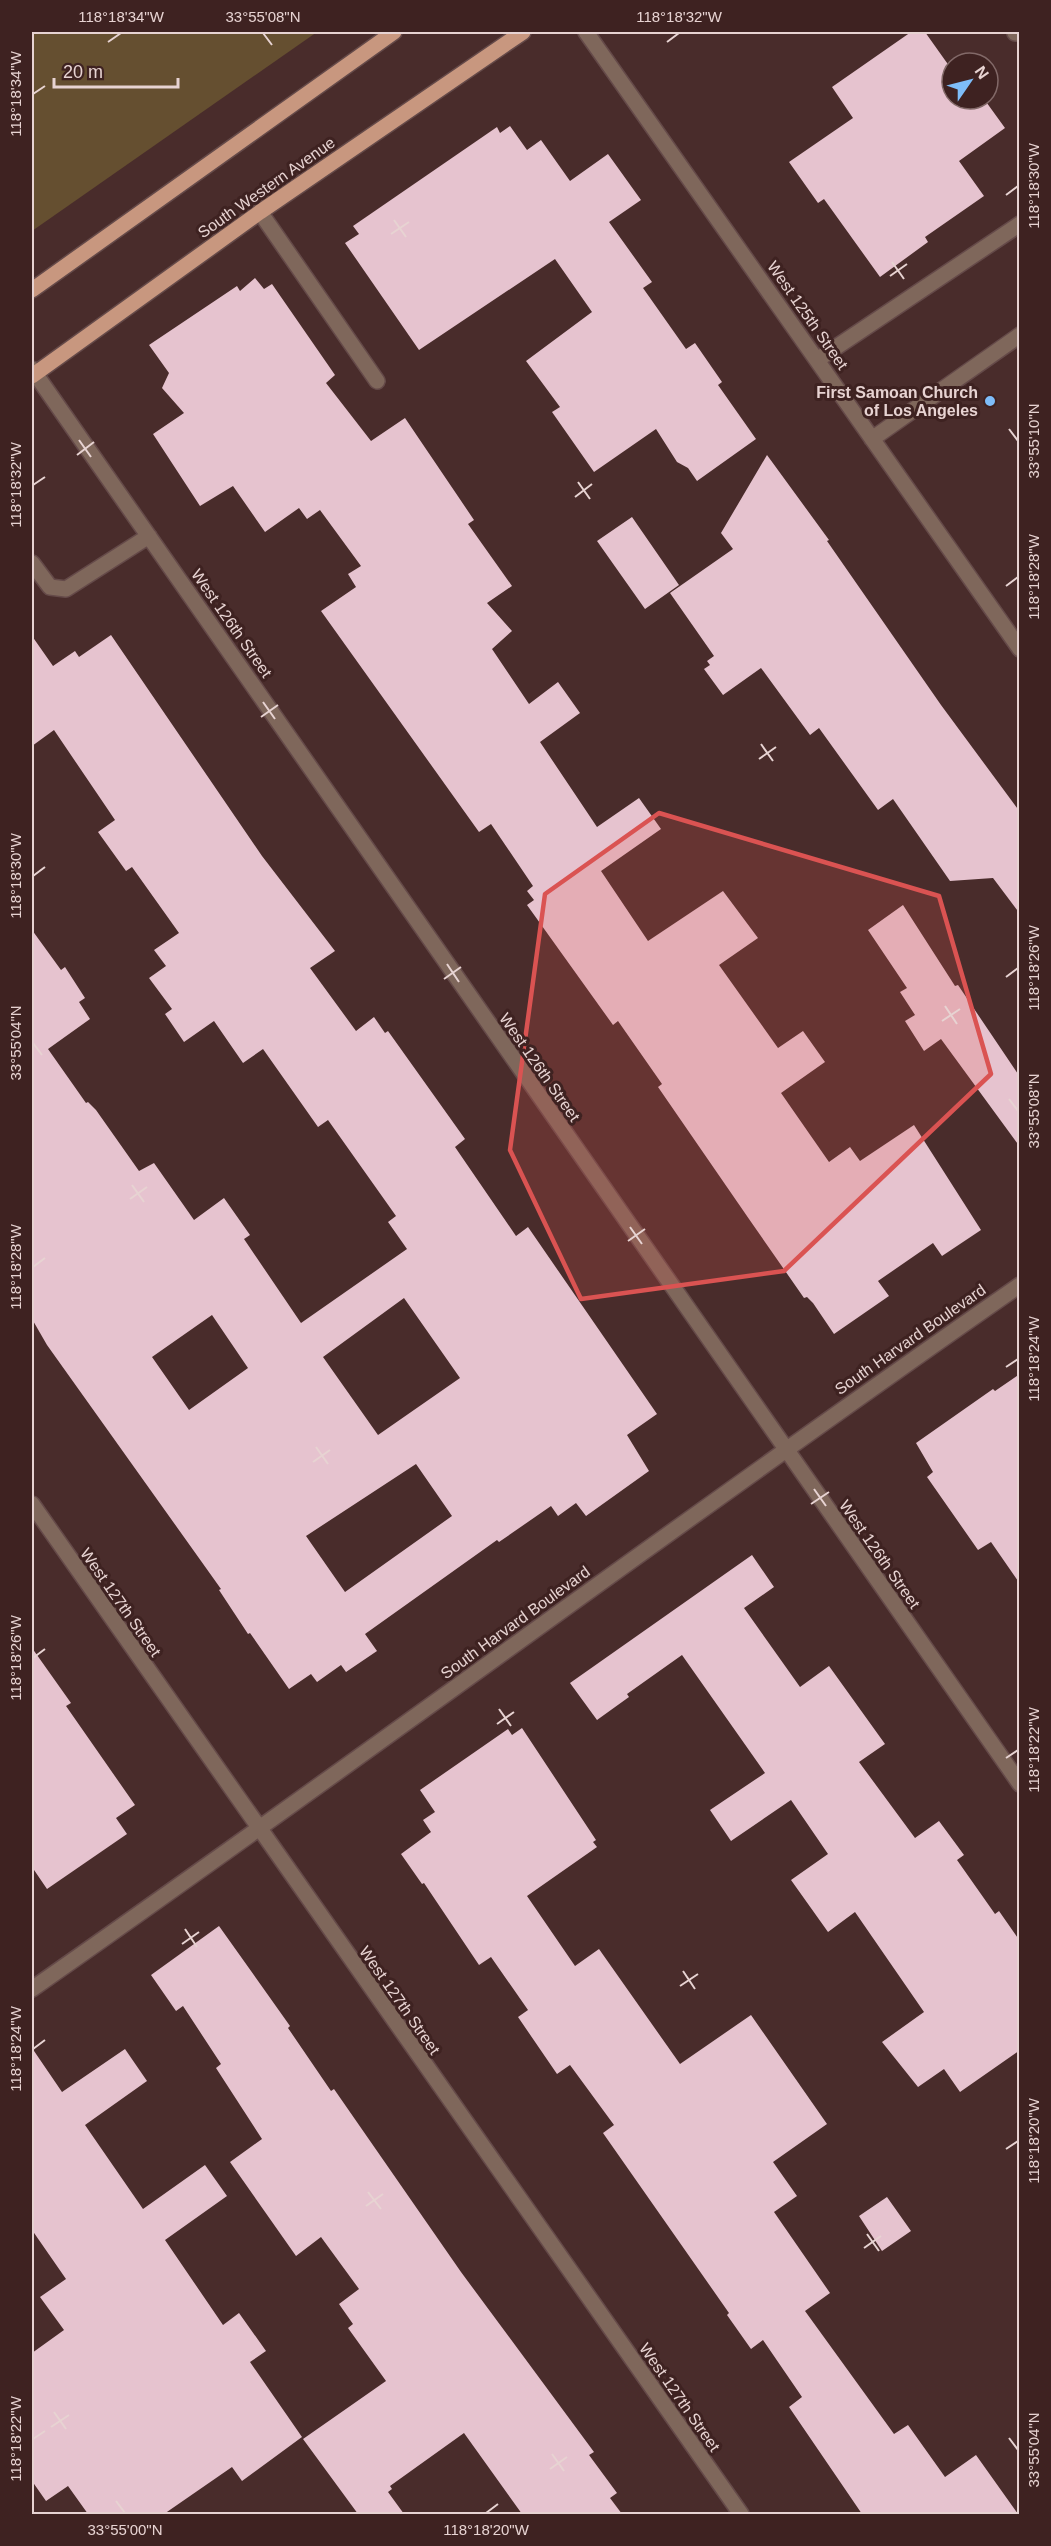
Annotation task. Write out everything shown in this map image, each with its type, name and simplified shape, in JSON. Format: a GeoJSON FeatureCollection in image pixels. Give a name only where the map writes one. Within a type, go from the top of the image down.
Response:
{"type":"FeatureCollection","features":[{"type":"Feature","properties":{"kind":"main road"},"geometry":{"type":"LineString","coordinates":[[32,290],[394,32]]}},
{"type":"Feature","properties":{"kind":"main road","name":"South Western Avenue"},"geometry":{"type":"LineString","coordinates":[[33,373],[260,212],[523,32]]}},
{"type":"Feature","properties":{"kind":"street","name":"West 125th Street"},"geometry":{"type":"LineString","coordinates":[[586,32],[1020,649]]}},
{"type":"Feature","properties":{"kind":"street"},"geometry":{"type":"LineString","coordinates":[[260,212],[377,381]]}},
{"type":"Feature","properties":{"kind":"street"},"geometry":{"type":"LineString","coordinates":[[817,360],[1020,224]]}},
{"type":"Feature","properties":{"kind":"street"},"geometry":{"type":"LineString","coordinates":[[872,438],[1020,335]]}},
{"type":"Feature","properties":{"kind":"street","name":"West 126th Street"},"geometry":{"type":"LineString","coordinates":[[33,373],[1020,1784]]}},
{"type":"Feature","properties":{"kind":"street"},"geometry":{"type":"LineString","coordinates":[[32,563],[50,587],[66,589],[149,536]]}},
{"type":"Feature","properties":{"kind":"street","name":"South Harvard Boulevard"},"geometry":{"type":"LineString","coordinates":[[32,1989],[259,1830],[784,1448],[1020,1284]]}},
{"type":"Feature","properties":{"kind":"street","name":"West 127th Street"},"geometry":{"type":"LineString","coordinates":[[32,1504],[741,2514]]}},
{"type":"Feature","properties":{"kind":"highlighted area"},"geometry":{"type":"Polygon","coordinates":[[[659,813],[939,896],[991,1074],[784,1271],[581,1299],[510,1150],[545,894],[659,813]]]}},
{"type":"Feature","properties":{"kind":"shaded area"},"geometry":{"type":"Polygon","coordinates":[[[32,32],[317,32],[32,231],[32,32]]]}},
{"type":"Feature","properties":{"kind":"building"},"geometry":{"type":"Polygon","coordinates":[[[911,32],[925,32],[940,53],[940,111],[993,111],[1005,128],[959,161],[984,196],[925,237],[928,242],[880,277],[824,199],[818,203],[789,162],[853,118],[832,87],[911,32]]]}},
{"type":"Feature","properties":{"kind":"building"},"geometry":{"type":"Polygon","coordinates":[[[510,126],[527,150],[541,140],[570,181],[608,154],[641,200],[609,222],[652,282],[643,288],[686,349],[695,343],[722,382],[718,385],[756,439],[697,481],[688,468],[677,462],[656,429],[594,472],[552,412],[560,407],[526,361],[592,312],[555,259],[419,350],[345,243],[359,234],[353,226],[497,127],[500,133],[510,126]]]}},
{"type":"Feature","properties":{"kind":"building"},"geometry":{"type":"Polygon","coordinates":[[[255,278],[264,289],[272,284],[335,375],[326,383],[371,441],[405,418],[474,520],[468,524],[512,586],[487,603],[512,631],[492,649],[529,704],[558,682],[580,713],[540,742],[597,827],[639,798],[661,829],[601,871],[648,941],[723,891],[758,938],[719,965],[778,1048],[803,1031],[825,1062],[781,1093],[829,1162],[850,1147],[860,1161],[914,1125],[981,1230],[942,1256],[933,1243],[878,1281],[889,1296],[834,1334],[813,1303],[807,1297],[804,1298],[749,1219],[658,1087],[662,1084],[618,1021],[613,1025],[527,905],[534,900],[527,891],[533,886],[491,824],[479,832],[321,611],[356,587],[348,574],[361,566],[320,510],[307,519],[299,508],[265,532],[233,486],[200,506],[153,434],[184,413],[162,388],[169,373],[149,345],[237,286],[240,291],[255,278]]]}},
{"type":"Feature","properties":{"kind":"building"},"geometry":{"type":"Polygon","coordinates":[[[767,455],[829,540],[827,541],[941,705],[1020,812],[1020,914],[993,878],[950,881],[893,799],[878,810],[819,728],[810,735],[761,668],[723,695],[704,669],[710,665],[707,661],[714,656],[670,593],[733,549],[721,533],[767,455]]]}},
{"type":"Feature","properties":{"kind":"building"},"geometry":{"type":"Polygon","coordinates":[[[632,517],[679,585],[645,609],[597,541],[632,517]]]}},
{"type":"Feature","properties":{"kind":"building"},"geometry":{"type":"Polygon","coordinates":[[[111,635],[262,856],[335,951],[310,968],[356,1031],[374,1017],[385,1033],[388,1031],[465,1139],[455,1147],[516,1236],[528,1227],[657,1414],[627,1435],[649,1471],[586,1516],[576,1503],[558,1516],[551,1506],[499,1542],[497,1540],[365,1634],[377,1651],[346,1672],[341,1665],[317,1682],[311,1674],[289,1689],[250,1633],[248,1634],[219,1590],[221,1589],[47,1345],[32,1319],[32,930],[61,970],[65,967],[85,998],[79,1002],[90,1019],[48,1049],[86,1103],[88,1102],[96,1110],[139,1171],[154,1163],[194,1220],[224,1198],[250,1235],[244,1239],[301,1323],[407,1249],[388,1222],[396,1216],[328,1120],[318,1127],[263,1049],[243,1063],[214,1021],[184,1042],[165,1014],[172,1009],[149,978],[166,966],[154,950],[179,933],[132,867],[126,871],[98,832],[115,820],[54,730],[32,746],[32,636],[53,666],[75,651],[79,657],[111,635]],[[404,1298],[323,1357],[378,1435],[460,1378],[404,1298]],[[212,1315],[152,1357],[189,1410],[248,1368],[212,1315]],[[416,1464],[306,1536],[345,1592],[452,1516],[416,1464]]]}},
{"type":"Feature","properties":{"kind":"building"},"geometry":{"type":"Polygon","coordinates":[[[903,905],[955,986],[958,985],[1020,1077],[1020,1147],[941,1039],[924,1051],[905,1021],[915,1015],[900,992],[907,988],[868,930],[903,905]]]}},
{"type":"Feature","properties":{"kind":"building"},"geometry":{"type":"Polygon","coordinates":[[[1020,1374],[1020,1584],[991,1542],[978,1550],[927,1477],[933,1472],[916,1443],[993,1389],[995,1391],[1020,1374]]]}},
{"type":"Feature","properties":{"kind":"building"},"geometry":{"type":"Polygon","coordinates":[[[752,1555],[774,1587],[744,1608],[800,1687],[829,1666],[885,1744],[859,1762],[915,1838],[939,1821],[964,1855],[957,1860],[995,1914],[999,1911],[1020,1941],[1020,2050],[960,2092],[944,2069],[918,2087],[882,2042],[924,2012],[855,1912],[828,1932],[791,1880],[828,1854],[791,1800],[731,1841],[710,1810],[765,1773],[682,1655],[627,1694],[629,1697],[597,1720],[570,1683],[752,1555]]]}},
{"type":"Feature","properties":{"kind":"building"},"geometry":{"type":"Polygon","coordinates":[[[32,1648],[71,1703],[66,1706],[135,1805],[116,1818],[127,1834],[47,1889],[32,1867],[32,1648]]]}},
{"type":"Feature","properties":{"kind":"building"},"geometry":{"type":"Polygon","coordinates":[[[522,1728],[596,1840],[593,1842],[597,1847],[527,1896],[575,1966],[599,1949],[680,2064],[751,2015],[827,2124],[773,2162],[797,2196],[774,2212],[830,2293],[805,2311],[894,2434],[908,2425],[945,2477],[976,2455],[1018,2514],[862,2514],[789,2407],[802,2397],[763,2340],[751,2349],[727,2315],[729,2313],[603,2133],[614,2125],[570,2065],[557,2074],[518,2017],[528,2010],[491,1957],[479,1965],[424,1883],[422,1884],[401,1854],[431,1832],[423,1820],[435,1812],[420,1790],[508,1729],[512,1735],[522,1728]]]}},
{"type":"Feature","properties":{"kind":"building"},"geometry":{"type":"Polygon","coordinates":[[[219,1926],[290,2026],[288,2028],[331,2091],[334,2089],[461,2272],[594,2452],[589,2455],[617,2493],[610,2498],[622,2514],[522,2514],[464,2433],[390,2486],[392,2489],[388,2492],[404,2514],[358,2514],[303,2439],[386,2381],[348,2328],[353,2324],[339,2304],[359,2289],[321,2237],[296,2256],[230,2162],[262,2139],[216,2068],[221,2064],[183,2006],[176,2011],[151,1975],[219,1926]]]}},
{"type":"Feature","properties":{"kind":"building"},"geometry":{"type":"Polygon","coordinates":[[[32,2048],[62,2092],[125,2049],[147,2081],[85,2125],[143,2209],[205,2165],[227,2196],[165,2240],[223,2325],[239,2313],[266,2351],[250,2362],[302,2437],[242,2481],[232,2467],[164,2514],[88,2514],[68,2486],[46,2501],[32,2481],[32,2353],[64,2330],[40,2297],[66,2279],[32,2230],[32,2048]]]}},
{"type":"Feature","properties":{"kind":"building"},"geometry":{"type":"Polygon","coordinates":[[[887,2197],[911,2231],[882,2251],[859,2216],[887,2197]]]}},
{"type":"Feature","properties":{"kind":"place","name":"First Samoan Church of Los Angeles"},"geometry":{"type":"Point","coordinates":[990,401]}}]}
